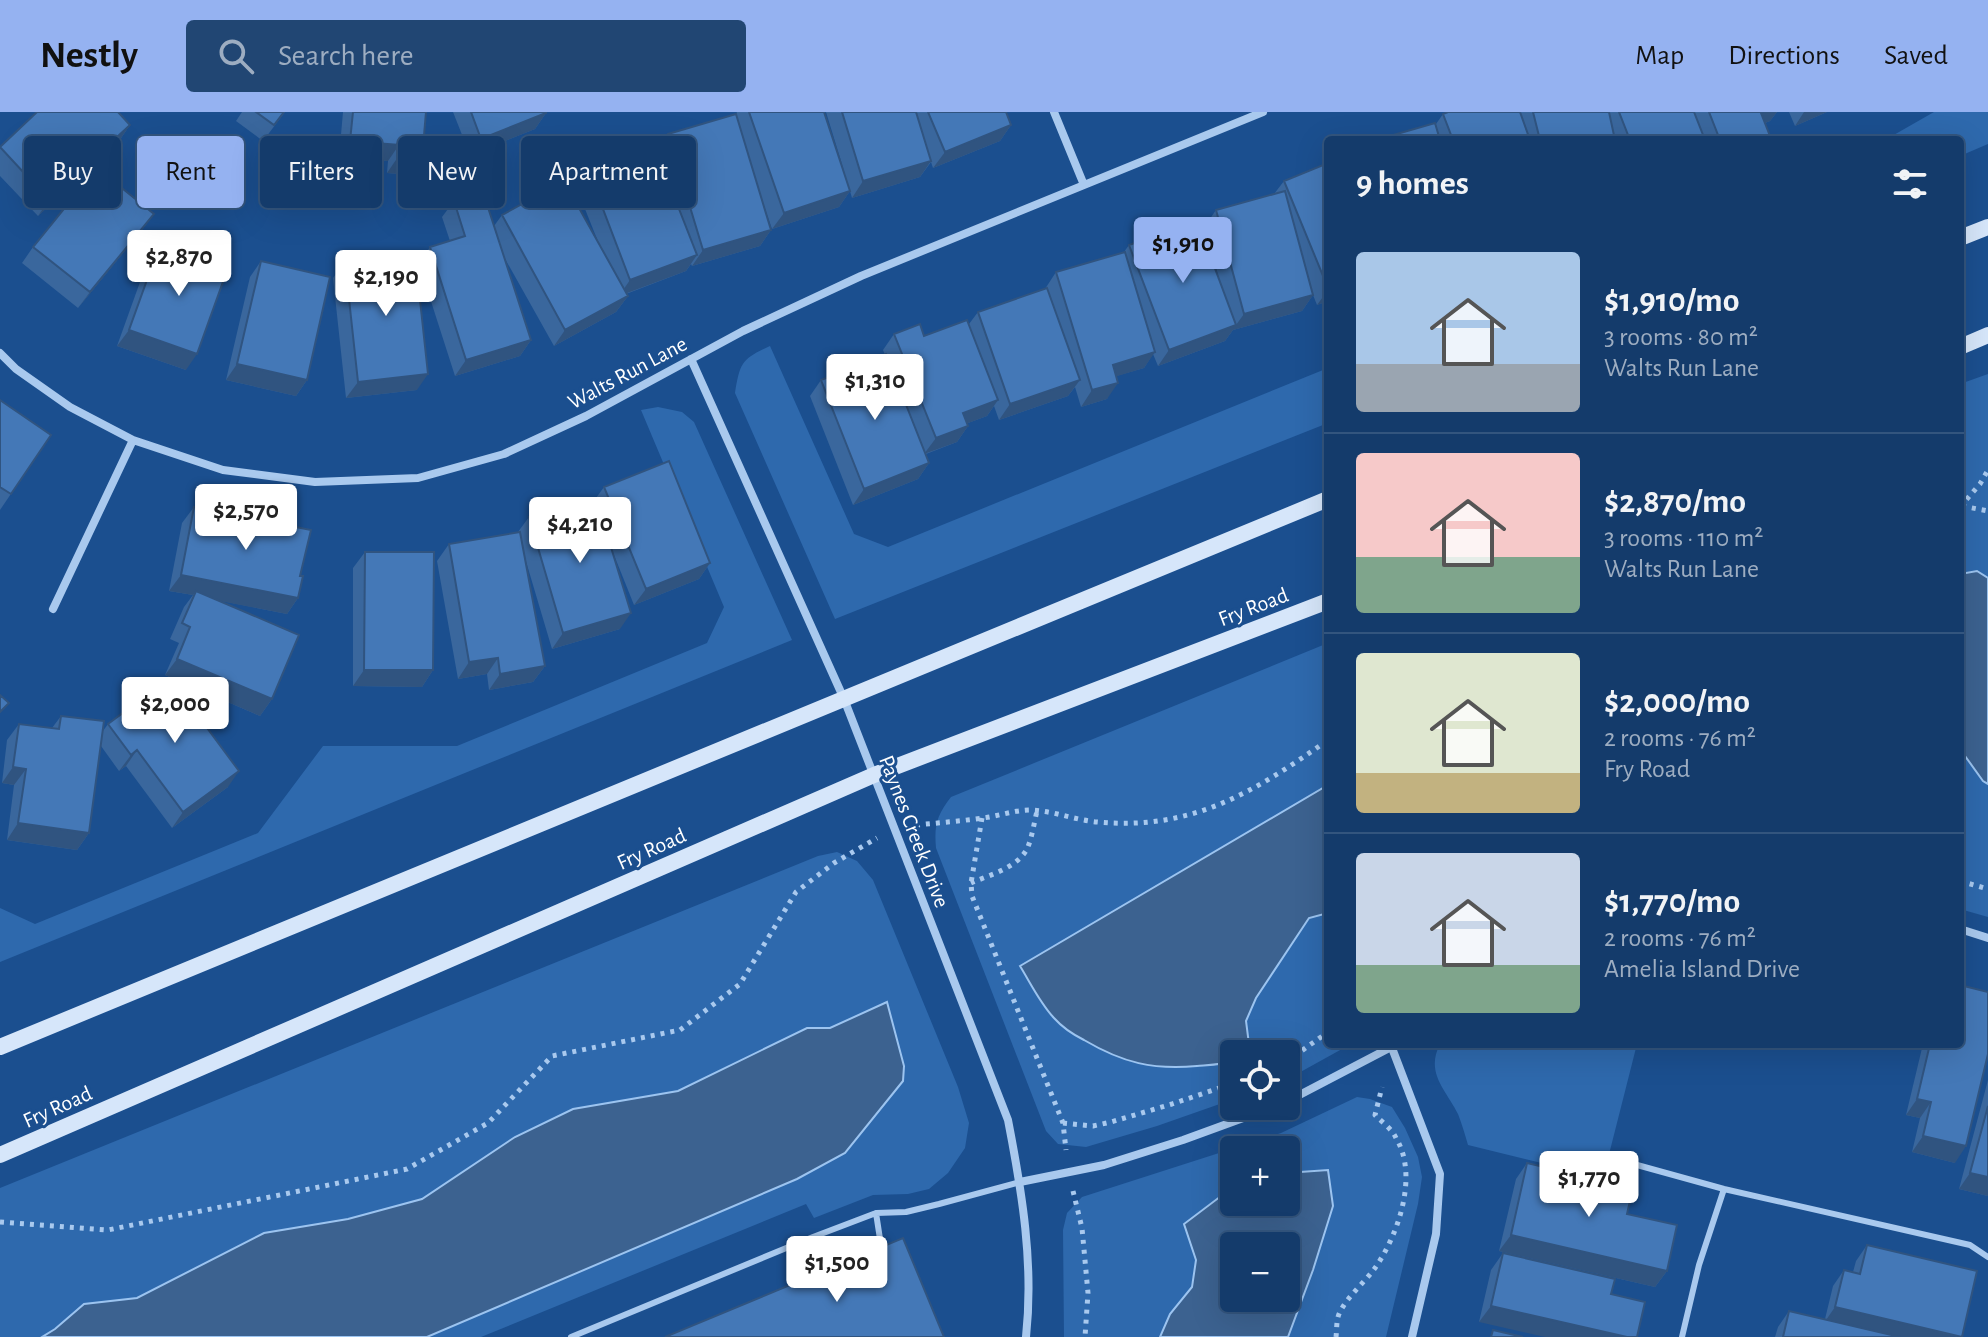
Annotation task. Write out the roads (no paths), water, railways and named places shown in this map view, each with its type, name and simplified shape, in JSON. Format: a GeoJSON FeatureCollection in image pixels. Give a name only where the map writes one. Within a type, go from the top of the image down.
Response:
{"type":"FeatureCollection","features":[{"type":"Feature","properties":{"kind":"main road"},"geometry":{"type":"LineString","coordinates":[[1964,236],[1988,227]]}},
{"type":"Feature","properties":{"kind":"main road"},"geometry":{"type":"LineString","coordinates":[[1964,345],[1988,335]]}},
{"type":"Feature","properties":{"kind":"main road"},"geometry":{"type":"LineString","coordinates":[[0,1047],[1324,501]]}},
{"type":"Feature","properties":{"kind":"main road","name":"Fry Road"},"geometry":{"type":"LineString","coordinates":[[0,1155],[874,775],[1324,603]]}},
{"type":"Feature","properties":{"kind":"street"},"geometry":{"type":"LineString","coordinates":[[1054,112],[1084,185]]}},
{"type":"Feature","properties":{"kind":"street","name":"Walts Run Lane"},"geometry":{"type":"LineString","coordinates":[[0,353],[16,369],[70,407],[133,440],[223,470],[315,482],[418,478],[504,454],[586,416],[743,331],[861,276],[1263,112]]}},
{"type":"Feature","properties":{"kind":"street","name":"Paynes Creek Drive"},"geometry":{"type":"LineString","coordinates":[[691,359],[844,699],[1008,1120],[1027,1234],[1029,1312],[1026,1337]]}},
{"type":"Feature","properties":{"kind":"street"},"geometry":{"type":"LineString","coordinates":[[53,609],[133,440]]}},
{"type":"Feature","properties":{"kind":"street"},"geometry":{"type":"LineString","coordinates":[[1964,930],[1988,938]]}},
{"type":"Feature","properties":{"kind":"street"},"geometry":{"type":"LineString","coordinates":[[1300,1095],[1391,1048]]}},
{"type":"Feature","properties":{"kind":"street"},"geometry":{"type":"LineString","coordinates":[[1396,1048],[1440,1174],[1436,1234],[1412,1337]]}},
{"type":"Feature","properties":{"kind":"street"},"geometry":{"type":"LineString","coordinates":[[1020,1182],[1104,1165],[1238,1120]]}},
{"type":"Feature","properties":{"kind":"lane"},"geometry":{"type":"LineString","coordinates":[[1619,1160],[1724,1189],[1970,1245],[1988,1257]]}},
{"type":"Feature","properties":{"kind":"lane"},"geometry":{"type":"LineString","coordinates":[[571,1337],[876,1213],[906,1212],[1020,1182]]}},
{"type":"Feature","properties":{"kind":"lane"},"geometry":{"type":"LineString","coordinates":[[1682,1337],[1699,1265],[1724,1189]]}},
{"type":"Feature","properties":{"kind":"lane"},"geometry":{"type":"LineString","coordinates":[[876,1213],[883,1258]]}}]}
